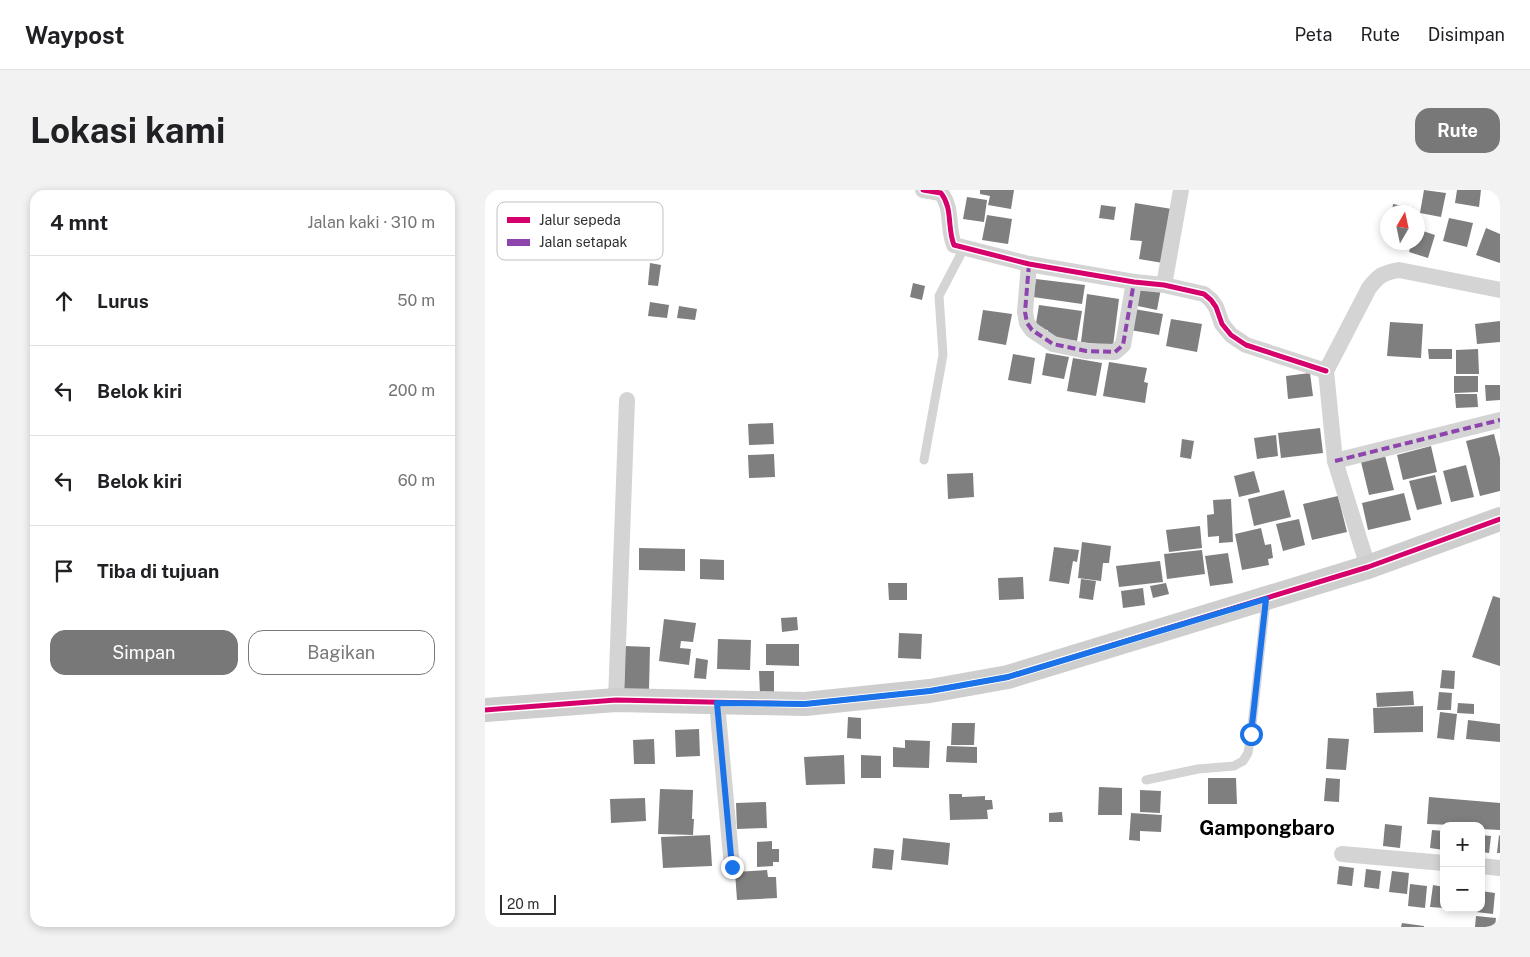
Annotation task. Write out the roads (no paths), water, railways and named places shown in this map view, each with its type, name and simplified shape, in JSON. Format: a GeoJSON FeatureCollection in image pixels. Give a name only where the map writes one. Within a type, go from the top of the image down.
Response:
{"type":"FeatureCollection","features":[{"type":"Feature","properties":{"kind":"street"},"geometry":{"type":"LineString","coordinates":[[923,190],[941,193],[946,200],[950,237],[953,245],[1029,264],[1204,294],[1216,306],[1222,324],[1231,335],[1246,345],[1326,371]]}},
{"type":"Feature","properties":{"kind":"street"},"geometry":{"type":"LineString","coordinates":[[1165,286],[1181,190]]}},
{"type":"Feature","properties":{"kind":"street"},"geometry":{"type":"LineString","coordinates":[[1029,264],[1025,312],[1027,322],[1032,330],[1053,344],[1086,351],[1115,352],[1123,345],[1134,282]]}},
{"type":"Feature","properties":{"kind":"street"},"geometry":{"type":"LineString","coordinates":[[1369,567],[1335,461],[1326,371],[1369,288],[1378,276],[1399,270],[1500,290]]}},
{"type":"Feature","properties":{"kind":"street"},"geometry":{"type":"LineString","coordinates":[[616,700],[627,400]]}},
{"type":"Feature","properties":{"kind":"street"},"geometry":{"type":"LineString","coordinates":[[1335,461],[1500,420]]}},
{"type":"Feature","properties":{"kind":"street"},"geometry":{"type":"LineString","coordinates":[[485,710],[616,700],[805,704],[930,691],[1008,677],[1369,567],[1500,519]]}},
{"type":"Feature","properties":{"kind":"street"},"geometry":{"type":"LineString","coordinates":[[717,703],[732,867]]}},
{"type":"Feature","properties":{"kind":"street"},"geometry":{"type":"LineString","coordinates":[[1342,854],[1440,863]]}},
{"type":"Feature","properties":{"kind":"street"},"geometry":{"type":"LineString","coordinates":[[1485,866],[1500,868]]}},
{"type":"Feature","properties":{"kind":"lane"},"geometry":{"type":"LineString","coordinates":[[924,460],[943,355],[939,296],[964,248]]}},
{"type":"Feature","properties":{"kind":"lane"},"geometry":{"type":"LineString","coordinates":[[1146,780],[1198,769],[1233,766],[1243,761],[1248,753],[1251,734],[1266,599]]}},
{"type":"Feature","properties":{"kind":"district","name":"Gampongbaro"},"geometry":{"type":"Point","coordinates":[1267,828]}}]}
